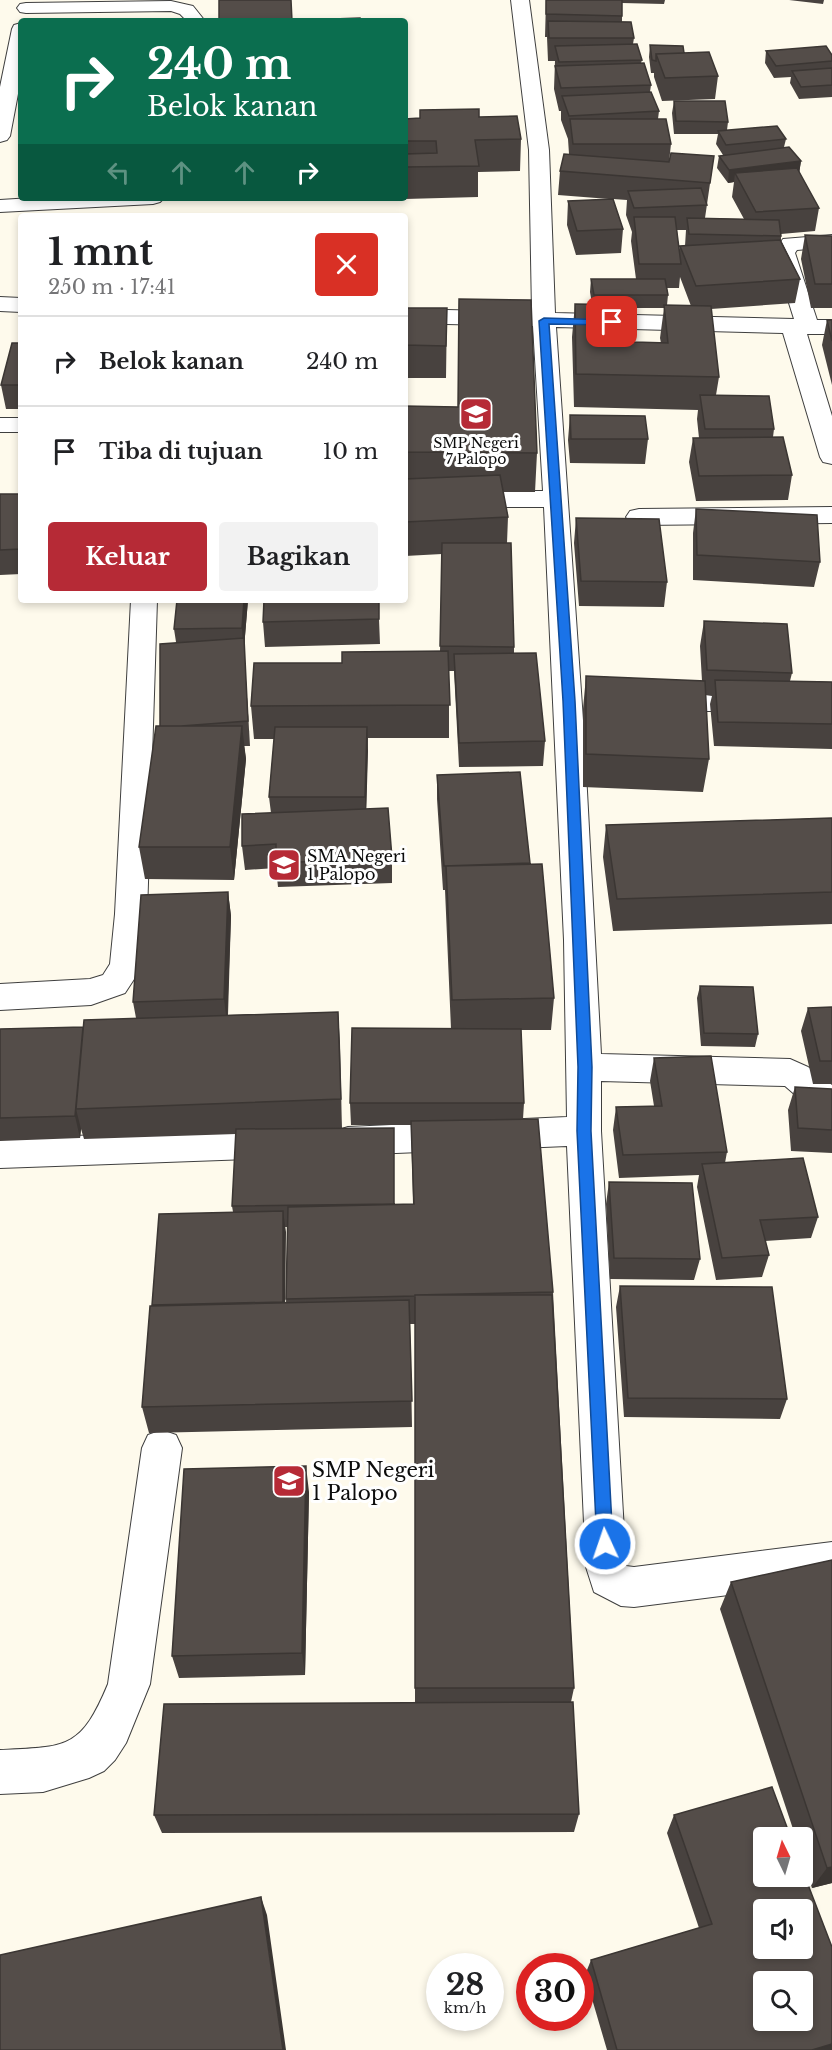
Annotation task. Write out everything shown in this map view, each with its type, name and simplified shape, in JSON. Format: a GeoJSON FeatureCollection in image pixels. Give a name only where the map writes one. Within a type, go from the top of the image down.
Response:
{"type":"FeatureCollection","features":[{"type":"Feature","properties":{"kind":"street"},"geometry":{"type":"LineString","coordinates":[[520,0],[539,150],[544,321],[556,499],[581,701],[584,1131],[606,1567],[609,1578],[621,1586],[634,1587],[832,1562]]}},
{"type":"Feature","properties":{"kind":"street"},"geometry":{"type":"LineString","coordinates":[[25,10],[171,6],[186,9],[195,18]]}},
{"type":"Feature","properties":{"kind":"street"},"geometry":{"type":"LineString","coordinates":[[0,136],[8,56],[18,35]]}},
{"type":"Feature","properties":{"kind":"street"},"geometry":{"type":"LineString","coordinates":[[0,206],[96,201]]}},
{"type":"Feature","properties":{"kind":"street"},"geometry":{"type":"LineString","coordinates":[[832,241],[791,244],[784,252],[832,457]]}},
{"type":"Feature","properties":{"kind":"street"},"geometry":{"type":"LineString","coordinates":[[0,304],[18,304]]}},
{"type":"Feature","properties":{"kind":"street"},"geometry":{"type":"LineString","coordinates":[[408,316],[832,327]]}},
{"type":"Feature","properties":{"kind":"street"},"geometry":{"type":"LineString","coordinates":[[408,499],[556,499]]}},
{"type":"Feature","properties":{"kind":"street"},"geometry":{"type":"LineString","coordinates":[[639,517],[832,515]]}},
{"type":"Feature","properties":{"kind":"street"},"geometry":{"type":"LineString","coordinates":[[0,997],[102,990],[114,984],[126,967],[131,914],[144,603]]}},
{"type":"Feature","properties":{"kind":"street"},"geometry":{"type":"LineString","coordinates":[[641,701],[832,701]]}},
{"type":"Feature","properties":{"kind":"street"},"geometry":{"type":"LineString","coordinates":[[585,1067],[790,1073],[799,1077],[816,1096],[832,1099]]}},
{"type":"Feature","properties":{"kind":"street"},"geometry":{"type":"LineString","coordinates":[[0,1153],[584,1131]]}},
{"type":"Feature","properties":{"kind":"street"},"geometry":{"type":"LineString","coordinates":[[0,1772],[43,1770],[73,1762],[88,1756],[100,1745],[111,1728],[129,1684],[162,1448]]}},
{"type":"Feature","properties":{"kind":"lane"},"geometry":{"type":"LineString","coordinates":[[0,425],[18,425]]}},
{"type":"Feature","properties":{"kind":"building"},"geometry":{"type":"Polygon","coordinates":[[[219,0],[291,0],[292,18],[219,18],[219,0]]]}},
{"type":"Feature","properties":{"kind":"building"},"geometry":{"type":"Polygon","coordinates":[[[546,0],[622,0],[622,16],[546,14],[546,0]]]}},
{"type":"Feature","properties":{"kind":"building"},"geometry":{"type":"Polygon","coordinates":[[[548,21],[631,22],[634,38],[549,38],[548,21]]]}},
{"type":"Feature","properties":{"kind":"building"},"geometry":{"type":"Polygon","coordinates":[[[637,44],[642,60],[559,62],[555,46],[637,44]]]}},
{"type":"Feature","properties":{"kind":"building"},"geometry":{"type":"Polygon","coordinates":[[[650,45],[683,46],[684,53],[656,54],[656,61],[652,60],[650,45]]]}},
{"type":"Feature","properties":{"kind":"building"},"geometry":{"type":"Polygon","coordinates":[[[826,46],[832,55],[832,61],[776,66],[766,51],[826,46]]]}},
{"type":"Feature","properties":{"kind":"building"},"geometry":{"type":"Polygon","coordinates":[[[709,52],[718,76],[665,78],[656,54],[709,52]]]}},
{"type":"Feature","properties":{"kind":"building"},"geometry":{"type":"Polygon","coordinates":[[[644,63],[651,85],[561,88],[555,66],[644,63]]]}},
{"type":"Feature","properties":{"kind":"building"},"geometry":{"type":"Polygon","coordinates":[[[832,68],[832,85],[801,87],[792,71],[832,68]]]}},
{"type":"Feature","properties":{"kind":"building"},"geometry":{"type":"Polygon","coordinates":[[[651,92],[659,111],[569,116],[562,96],[651,92]]]}},
{"type":"Feature","properties":{"kind":"building"},"geometry":{"type":"Polygon","coordinates":[[[674,101],[725,101],[728,122],[676,121],[674,101]]]}},
{"type":"Feature","properties":{"kind":"building"},"geometry":{"type":"Polygon","coordinates":[[[479,109],[479,117],[517,116],[521,139],[475,140],[479,166],[408,167],[408,154],[437,153],[436,141],[408,141],[408,119],[420,118],[420,110],[479,109]]]}},
{"type":"Feature","properties":{"kind":"building"},"geometry":{"type":"Polygon","coordinates":[[[570,119],[666,119],[671,144],[573,144],[570,119]]]}},
{"type":"Feature","properties":{"kind":"building"},"geometry":{"type":"Polygon","coordinates":[[[777,126],[786,139],[726,145],[718,131],[777,126]]]}},
{"type":"Feature","properties":{"kind":"building"},"geometry":{"type":"Polygon","coordinates":[[[789,147],[801,161],[729,170],[719,156],[789,147]]]}},
{"type":"Feature","properties":{"kind":"building"},"geometry":{"type":"Polygon","coordinates":[[[671,153],[714,156],[710,183],[560,171],[564,154],[669,162],[671,153]]]}},
{"type":"Feature","properties":{"kind":"building"},"geometry":{"type":"Polygon","coordinates":[[[797,168],[819,208],[756,212],[735,173],[797,168]]]}},
{"type":"Feature","properties":{"kind":"building"},"geometry":{"type":"Polygon","coordinates":[[[701,188],[707,205],[634,208],[628,191],[701,188]]]}},
{"type":"Feature","properties":{"kind":"building"},"geometry":{"type":"Polygon","coordinates":[[[613,199],[623,229],[577,231],[568,201],[613,199]]]}},
{"type":"Feature","properties":{"kind":"building"},"geometry":{"type":"Polygon","coordinates":[[[634,217],[675,217],[681,264],[639,264],[634,217]]]}},
{"type":"Feature","properties":{"kind":"building"},"geometry":{"type":"Polygon","coordinates":[[[687,218],[779,220],[781,236],[689,234],[687,218]]]}},
{"type":"Feature","properties":{"kind":"building"},"geometry":{"type":"Polygon","coordinates":[[[805,235],[832,236],[832,284],[815,284],[805,235]]]}},
{"type":"Feature","properties":{"kind":"building"},"geometry":{"type":"Polygon","coordinates":[[[780,240],[800,279],[696,286],[680,246],[780,240]]]}},
{"type":"Feature","properties":{"kind":"building"},"geometry":{"type":"Polygon","coordinates":[[[591,279],[665,279],[668,295],[594,295],[591,279]]]}},
{"type":"Feature","properties":{"kind":"building"},"geometry":{"type":"Polygon","coordinates":[[[459,299],[531,300],[537,453],[408,452],[408,406],[458,407],[459,299]]]}},
{"type":"Feature","properties":{"kind":"building"},"geometry":{"type":"Polygon","coordinates":[[[575,304],[632,305],[634,342],[668,343],[664,305],[711,306],[719,377],[576,374],[575,304]]]}},
{"type":"Feature","properties":{"kind":"building"},"geometry":{"type":"Polygon","coordinates":[[[408,308],[447,308],[446,346],[408,345],[408,308]]]}},
{"type":"Feature","properties":{"kind":"building"},"geometry":{"type":"Polygon","coordinates":[[[827,320],[832,320],[832,341],[827,320]]]}},
{"type":"Feature","properties":{"kind":"building"},"geometry":{"type":"Polygon","coordinates":[[[12,343],[18,343],[18,385],[1,385],[12,343]]]}},
{"type":"Feature","properties":{"kind":"building"},"geometry":{"type":"Polygon","coordinates":[[[700,395],[769,396],[774,429],[705,429],[700,395]]]}},
{"type":"Feature","properties":{"kind":"building"},"geometry":{"type":"Polygon","coordinates":[[[570,415],[645,416],[648,439],[571,439],[570,415]]]}},
{"type":"Feature","properties":{"kind":"building"},"geometry":{"type":"Polygon","coordinates":[[[783,437],[792,475],[699,476],[693,438],[783,437]]]}},
{"type":"Feature","properties":{"kind":"building"},"geometry":{"type":"Polygon","coordinates":[[[500,475],[508,517],[408,522],[408,479],[500,475]]]}},
{"type":"Feature","properties":{"kind":"building"},"geometry":{"type":"Polygon","coordinates":[[[0,494],[18,494],[18,549],[0,550],[0,494]]]}},
{"type":"Feature","properties":{"kind":"building"},"geometry":{"type":"Polygon","coordinates":[[[696,509],[817,515],[820,562],[697,555],[696,509]]]}},
{"type":"Feature","properties":{"kind":"building"},"geometry":{"type":"Polygon","coordinates":[[[576,518],[659,519],[667,582],[581,581],[576,518]]]}},
{"type":"Feature","properties":{"kind":"building"},"geometry":{"type":"Polygon","coordinates":[[[442,543],[511,543],[514,647],[440,646],[442,543]]]}},
{"type":"Feature","properties":{"kind":"building"},"geometry":{"type":"Polygon","coordinates":[[[177,603],[244,603],[242,628],[174,629],[177,603]]]}},
{"type":"Feature","properties":{"kind":"building"},"geometry":{"type":"Polygon","coordinates":[[[264,603],[379,603],[379,619],[263,622],[264,603]]]}},
{"type":"Feature","properties":{"kind":"building"},"geometry":{"type":"Polygon","coordinates":[[[704,621],[787,624],[792,673],[707,670],[704,621]]]}},
{"type":"Feature","properties":{"kind":"building"},"geometry":{"type":"Polygon","coordinates":[[[244,638],[248,721],[160,726],[160,644],[244,638]]]}},
{"type":"Feature","properties":{"kind":"building"},"geometry":{"type":"Polygon","coordinates":[[[448,651],[450,705],[251,706],[254,663],[342,663],[342,652],[448,651]]]}},
{"type":"Feature","properties":{"kind":"building"},"geometry":{"type":"Polygon","coordinates":[[[536,653],[545,741],[459,743],[454,654],[536,653]]]}},
{"type":"Feature","properties":{"kind":"building"},"geometry":{"type":"Polygon","coordinates":[[[586,676],[705,681],[709,759],[586,754],[586,676]]]}},
{"type":"Feature","properties":{"kind":"building"},"geometry":{"type":"Polygon","coordinates":[[[715,680],[832,682],[832,724],[718,722],[715,680]]]}},
{"type":"Feature","properties":{"kind":"building"},"geometry":{"type":"Polygon","coordinates":[[[156,726],[242,726],[230,847],[139,847],[156,726]]]}},
{"type":"Feature","properties":{"kind":"building"},"geometry":{"type":"Polygon","coordinates":[[[275,727],[367,727],[365,797],[269,797],[275,727]]]}},
{"type":"Feature","properties":{"kind":"building"},"geometry":{"type":"Polygon","coordinates":[[[520,772],[530,863],[444,866],[437,775],[520,772]]]}},
{"type":"Feature","properties":{"kind":"building"},"geometry":{"type":"Polygon","coordinates":[[[388,808],[392,858],[276,863],[276,844],[242,846],[242,814],[388,808]]]}},
{"type":"Feature","properties":{"kind":"building"},"geometry":{"type":"Polygon","coordinates":[[[832,818],[832,892],[617,899],[606,825],[832,818]]]}},
{"type":"Feature","properties":{"kind":"building"},"geometry":{"type":"Polygon","coordinates":[[[542,864],[554,998],[452,1000],[446,866],[542,864]]]}},
{"type":"Feature","properties":{"kind":"building"},"geometry":{"type":"Polygon","coordinates":[[[228,892],[224,999],[133,1002],[141,895],[228,892]]]}},
{"type":"Feature","properties":{"kind":"building"},"geometry":{"type":"Polygon","coordinates":[[[700,986],[753,987],[758,1034],[704,1033],[700,986]]]}},
{"type":"Feature","properties":{"kind":"building"},"geometry":{"type":"Polygon","coordinates":[[[832,1007],[832,1061],[820,1061],[808,1008],[832,1007]]]}},
{"type":"Feature","properties":{"kind":"building"},"geometry":{"type":"Polygon","coordinates":[[[338,1012],[341,1099],[76,1109],[84,1020],[338,1012]]]}},
{"type":"Feature","properties":{"kind":"building"},"geometry":{"type":"Polygon","coordinates":[[[83,1027],[75,1116],[0,1118],[0,1029],[83,1027]]]}},
{"type":"Feature","properties":{"kind":"building"},"geometry":{"type":"Polygon","coordinates":[[[352,1028],[521,1029],[524,1103],[350,1103],[352,1028]]]}},
{"type":"Feature","properties":{"kind":"building"},"geometry":{"type":"Polygon","coordinates":[[[711,1056],[727,1152],[623,1155],[616,1107],[662,1106],[654,1058],[711,1056]]]}},
{"type":"Feature","properties":{"kind":"building"},"geometry":{"type":"Polygon","coordinates":[[[795,1087],[832,1089],[832,1130],[798,1128],[795,1087]]]}},
{"type":"Feature","properties":{"kind":"building"},"geometry":{"type":"Polygon","coordinates":[[[538,1119],[553,1292],[286,1299],[288,1207],[414,1204],[411,1121],[538,1119]]]}},
{"type":"Feature","properties":{"kind":"building"},"geometry":{"type":"Polygon","coordinates":[[[394,1128],[394,1204],[232,1206],[236,1129],[394,1128]]]}},
{"type":"Feature","properties":{"kind":"building"},"geometry":{"type":"Polygon","coordinates":[[[803,1158],[818,1217],[760,1220],[769,1255],[722,1258],[702,1164],[803,1158]]]}},
{"type":"Feature","properties":{"kind":"building"},"geometry":{"type":"Polygon","coordinates":[[[609,1182],[692,1183],[700,1259],[614,1258],[609,1182]]]}},
{"type":"Feature","properties":{"kind":"building"},"geometry":{"type":"Polygon","coordinates":[[[283,1211],[283,1302],[152,1305],[159,1214],[283,1211]]]}},
{"type":"Feature","properties":{"kind":"building"},"geometry":{"type":"Polygon","coordinates":[[[620,1286],[772,1287],[787,1399],[628,1398],[620,1286]]]}},
{"type":"Feature","properties":{"kind":"building"},"geometry":{"type":"Polygon","coordinates":[[[415,1295],[552,1295],[574,1688],[415,1688],[415,1295]]]}},
{"type":"Feature","properties":{"kind":"building"},"geometry":{"type":"Polygon","coordinates":[[[409,1300],[412,1401],[142,1407],[150,1306],[409,1300]]]}},
{"type":"Feature","properties":{"kind":"building"},"geometry":{"type":"Polygon","coordinates":[[[306,1466],[302,1653],[172,1656],[184,1469],[306,1466]]]}},
{"type":"Feature","properties":{"kind":"building"},"geometry":{"type":"Polygon","coordinates":[[[832,1560],[832,1867],[827,1868],[731,1582],[832,1560]]]}},
{"type":"Feature","properties":{"kind":"building"},"geometry":{"type":"Polygon","coordinates":[[[573,1702],[579,1814],[154,1815],[164,1704],[573,1702]]]}},
{"type":"Feature","properties":{"kind":"building"},"geometry":{"type":"Polygon","coordinates":[[[772,1787],[787,1827],[753,1827],[753,1887],[809,1887],[832,1947],[832,2044],[812,2050],[617,2050],[594,1970],[594,1959],[712,1924],[674,1815],[772,1787]]]}},
{"type":"Feature","properties":{"kind":"building"},"geometry":{"type":"Polygon","coordinates":[[[261,1897],[283,2050],[0,2050],[0,1955],[261,1897]]]}},
{"type":"Feature","properties":{"kind":"place","name":"SMP Negeri 7 Palopo"},"geometry":{"type":"Point","coordinates":[476,414]}},
{"type":"Feature","properties":{"kind":"place","name":"SMA Negeri 1 Palopo"},"geometry":{"type":"Point","coordinates":[284,865]}},
{"type":"Feature","properties":{"kind":"place","name":"SMP Negeri 1 Palopo"},"geometry":{"type":"Point","coordinates":[289,1481]}},
{"type":"Feature","properties":{"kind":"route"},"geometry":{"type":"LineString","coordinates":[[605,1544],[584,1131],[585,1067],[569,701],[544,321],[612,322]]}}]}
